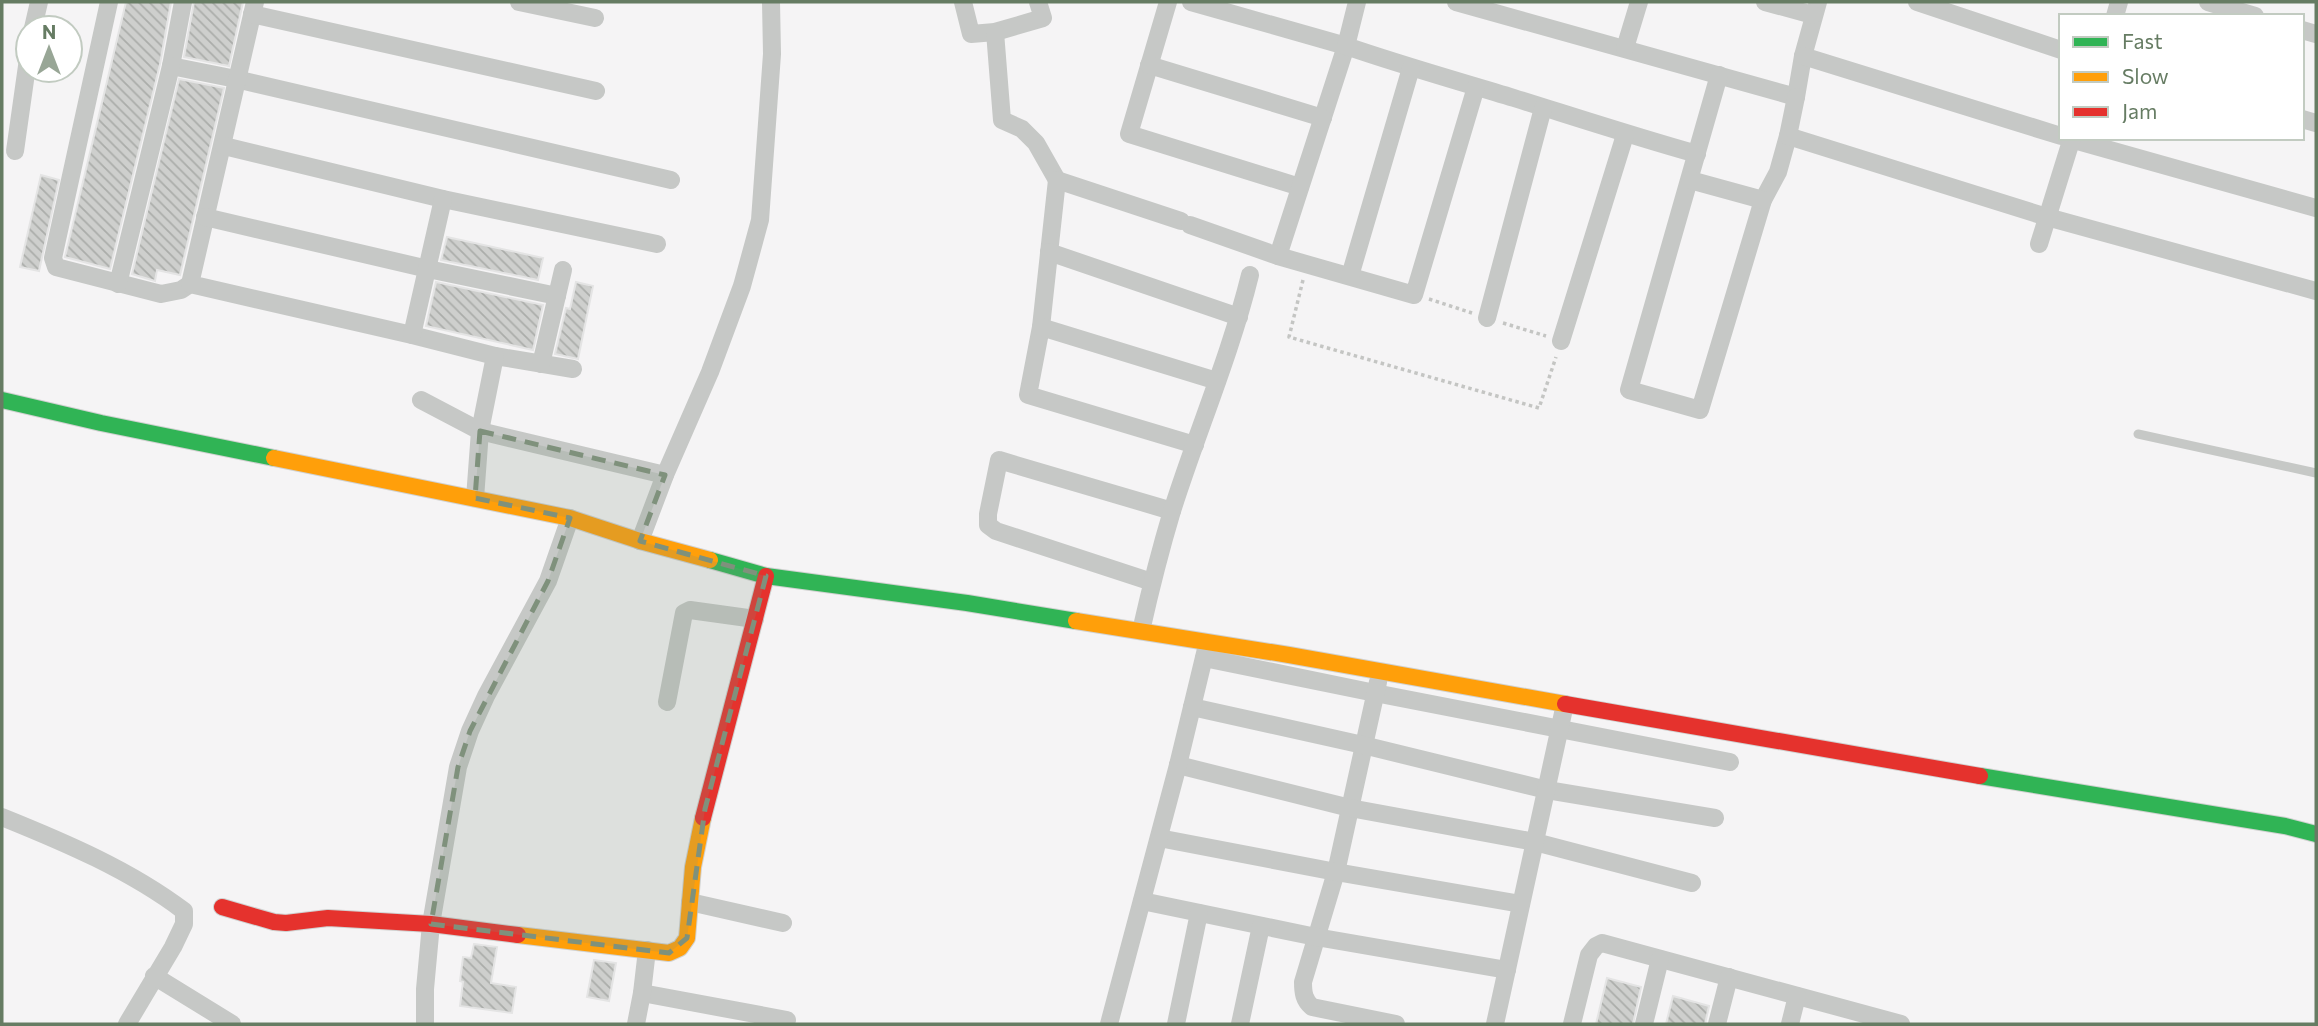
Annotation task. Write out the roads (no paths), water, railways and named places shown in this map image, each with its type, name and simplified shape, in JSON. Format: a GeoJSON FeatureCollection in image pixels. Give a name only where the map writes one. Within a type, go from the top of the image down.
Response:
{"type":"FeatureCollection","features":[{"type":"Feature","properties":{"kind":"street"},"geometry":{"type":"LineString","coordinates":[[109,2],[53,258],[56,267],[161,294],[181,290],[190,284],[224,146],[253,8],[596,91]]}},
{"type":"Feature","properties":{"kind":"street"},"geometry":{"type":"LineString","coordinates":[[118,284],[172,66],[183,2]]}},
{"type":"Feature","properties":{"kind":"street"},"geometry":{"type":"LineString","coordinates":[[519,2],[595,18]]}},
{"type":"Feature","properties":{"kind":"street"},"geometry":{"type":"LineString","coordinates":[[640,541],[665,475],[710,372],[737,299],[760,220],[772,54],[771,2]]}},
{"type":"Feature","properties":{"kind":"street"},"geometry":{"type":"LineString","coordinates":[[963,2],[971,34],[995,32],[1042,18],[1038,2]]}},
{"type":"Feature","properties":{"kind":"street"},"geometry":{"type":"LineString","coordinates":[[1168,2],[1129,134],[1300,187]]}},
{"type":"Feature","properties":{"kind":"street"},"geometry":{"type":"LineString","coordinates":[[1191,2],[1346,46],[1625,135],[1697,154]]}},
{"type":"Feature","properties":{"kind":"street"},"geometry":{"type":"LineString","coordinates":[[1278,256],[1346,46],[1357,2]]}},
{"type":"Feature","properties":{"kind":"street"},"geometry":{"type":"LineString","coordinates":[[1456,2],[1796,97]]}},
{"type":"Feature","properties":{"kind":"street"},"geometry":{"type":"LineString","coordinates":[[1625,48],[1639,2]]}},
{"type":"Feature","properties":{"kind":"street"},"geometry":{"type":"LineString","coordinates":[[1719,75],[1629,390],[1700,410],[1763,200],[1778,172],[1815,8],[1765,2]]}},
{"type":"Feature","properties":{"kind":"street"},"geometry":{"type":"LineString","coordinates":[[1917,2],[2059,49]]}},
{"type":"Feature","properties":{"kind":"street"},"geometry":{"type":"LineString","coordinates":[[2208,2],[2251,10]]}},
{"type":"Feature","properties":{"kind":"street"},"geometry":{"type":"LineString","coordinates":[[995,32],[1002,120],[1022,129],[1036,143],[1057,180],[1041,327],[1028,394],[1195,445]]}},
{"type":"Feature","properties":{"kind":"street"},"geometry":{"type":"LineString","coordinates":[[1803,56],[2059,135]]}},
{"type":"Feature","properties":{"kind":"street"},"geometry":{"type":"LineString","coordinates":[[1149,65],[1323,118]]}},
{"type":"Feature","properties":{"kind":"street"},"geometry":{"type":"LineString","coordinates":[[172,66],[671,180]]}},
{"type":"Feature","properties":{"kind":"street"},"geometry":{"type":"LineString","coordinates":[[1350,276],[1411,68]]}},
{"type":"Feature","properties":{"kind":"street"},"geometry":{"type":"LineString","coordinates":[[15,151],[24,84]]}},
{"type":"Feature","properties":{"kind":"street"},"geometry":{"type":"LineString","coordinates":[[1057,180],[1278,256],[1414,295],[1476,87]]}},
{"type":"Feature","properties":{"kind":"street"},"geometry":{"type":"LineString","coordinates":[[1487,318],[1543,107]]}},
{"type":"Feature","properties":{"kind":"street"},"geometry":{"type":"LineString","coordinates":[[1561,341],[1625,135]]}},
{"type":"Feature","properties":{"kind":"street"},"geometry":{"type":"LineString","coordinates":[[1788,135],[2046,217],[2316,292]]}},
{"type":"Feature","properties":{"kind":"street"},"geometry":{"type":"LineString","coordinates":[[2039,244],[2067,140]]}},
{"type":"Feature","properties":{"kind":"street"},"geometry":{"type":"LineString","coordinates":[[2075,140],[2316,208]]}},
{"type":"Feature","properties":{"kind":"street"},"geometry":{"type":"LineString","coordinates":[[224,146],[443,199],[657,244]]}},
{"type":"Feature","properties":{"kind":"street"},"geometry":{"type":"LineString","coordinates":[[1690,180],[1763,200]]}},
{"type":"Feature","properties":{"kind":"street"},"geometry":{"type":"LineString","coordinates":[[412,335],[443,199]]}},
{"type":"Feature","properties":{"kind":"street"},"geometry":{"type":"LineString","coordinates":[[205,217],[557,296]]}},
{"type":"Feature","properties":{"kind":"street"},"geometry":{"type":"LineString","coordinates":[[1049,253],[1239,317]]}},
{"type":"Feature","properties":{"kind":"street"},"geometry":{"type":"LineString","coordinates":[[541,364],[563,271]]}},
{"type":"Feature","properties":{"kind":"street"},"geometry":{"type":"LineString","coordinates":[[1141,631],[1172,512],[1239,317],[1250,275]]}},
{"type":"Feature","properties":{"kind":"street"},"geometry":{"type":"LineString","coordinates":[[190,284],[495,356],[573,369]]}},
{"type":"Feature","properties":{"kind":"street"},"geometry":{"type":"LineString","coordinates":[[1041,327],[1217,381]]}},
{"type":"Feature","properties":{"kind":"street"},"geometry":{"type":"LineString","coordinates":[[475,498],[480,431],[495,356]]}},
{"type":"Feature","properties":{"kind":"street"},"geometry":{"type":"LineString","coordinates":[[2,400],[101,423],[570,518],[640,541],[766,576],[967,603],[1141,631],[1375,693],[1730,762]]}},
{"type":"Feature","properties":{"kind":"street"},"geometry":{"type":"LineString","coordinates":[[421,400],[480,431],[665,475]]}},
{"type":"Feature","properties":{"kind":"street"},"geometry":{"type":"LineString","coordinates":[[1152,582],[996,531],[988,525],[999,460],[1172,512]]}},
{"type":"Feature","properties":{"kind":"street"},"geometry":{"type":"LineString","coordinates":[[425,1024],[431,924],[458,767],[486,696],[548,581],[570,518]]}},
{"type":"Feature","properties":{"kind":"street"},"geometry":{"type":"LineString","coordinates":[[222,906],[280,923],[328,918],[431,924],[669,953],[680,948],[687,937],[693,866],[705,809],[766,576]]}},
{"type":"Feature","properties":{"kind":"street"},"geometry":{"type":"LineString","coordinates":[[667,702],[684,612],[690,610],[755,619]]}},
{"type":"Feature","properties":{"kind":"street"},"geometry":{"type":"LineString","coordinates":[[1206,650],[1380,671],[1873,758],[2285,826],[2316,834]]}},
{"type":"Feature","properties":{"kind":"street"},"geometry":{"type":"LineString","coordinates":[[1109,1024],[1206,650]]}},
{"type":"Feature","properties":{"kind":"street"},"geometry":{"type":"LineString","coordinates":[[1380,671],[1336,872],[1303,982],[1303,993],[1310,1016],[1396,1024]]}},
{"type":"Feature","properties":{"kind":"street"},"geometry":{"type":"LineString","coordinates":[[1494,1024],[1565,704]]}},
{"type":"Feature","properties":{"kind":"street"},"geometry":{"type":"LineString","coordinates":[[1192,707],[1363,744],[1547,790],[1714,818]]}},
{"type":"Feature","properties":{"kind":"street"},"geometry":{"type":"LineString","coordinates":[[1178,765],[1350,808],[1535,842],[1692,883]]}},
{"type":"Feature","properties":{"kind":"street"},"geometry":{"type":"LineString","coordinates":[[2,817],[122,872],[184,911],[184,924],[173,947],[127,1024]]}},
{"type":"Feature","properties":{"kind":"street"},"geometry":{"type":"LineString","coordinates":[[1159,838],[1521,904]]}},
{"type":"Feature","properties":{"kind":"street"},"geometry":{"type":"LineString","coordinates":[[1142,901],[1316,937],[1507,970]]}},
{"type":"Feature","properties":{"kind":"street"},"geometry":{"type":"LineString","coordinates":[[690,902],[783,923]]}},
{"type":"Feature","properties":{"kind":"street"},"geometry":{"type":"LineString","coordinates":[[1176,1024],[1199,913]]}},
{"type":"Feature","properties":{"kind":"street"},"geometry":{"type":"LineString","coordinates":[[1240,1024],[1261,926]]}},
{"type":"Feature","properties":{"kind":"street"},"geometry":{"type":"LineString","coordinates":[[1572,1024],[1590,956],[1596,946],[1602,943],[1797,996],[1862,1019],[1901,1024]]}},
{"type":"Feature","properties":{"kind":"street"},"geometry":{"type":"LineString","coordinates":[[636,1024],[647,950]]}},
{"type":"Feature","properties":{"kind":"street"},"geometry":{"type":"LineString","coordinates":[[1644,1024],[1660,959]]}},
{"type":"Feature","properties":{"kind":"street"},"geometry":{"type":"LineString","coordinates":[[154,976],[232,1024]]}},
{"type":"Feature","properties":{"kind":"street"},"geometry":{"type":"LineString","coordinates":[[1717,1024],[1729,977]]}},
{"type":"Feature","properties":{"kind":"street"},"geometry":{"type":"LineString","coordinates":[[642,993],[787,1020]]}},
{"type":"Feature","properties":{"kind":"street"},"geometry":{"type":"LineString","coordinates":[[1790,1024],[1797,996]]}},
{"type":"Feature","properties":{"kind":"lane"},"geometry":{"type":"LineString","coordinates":[[2138,434],[2316,473]]}}]}
